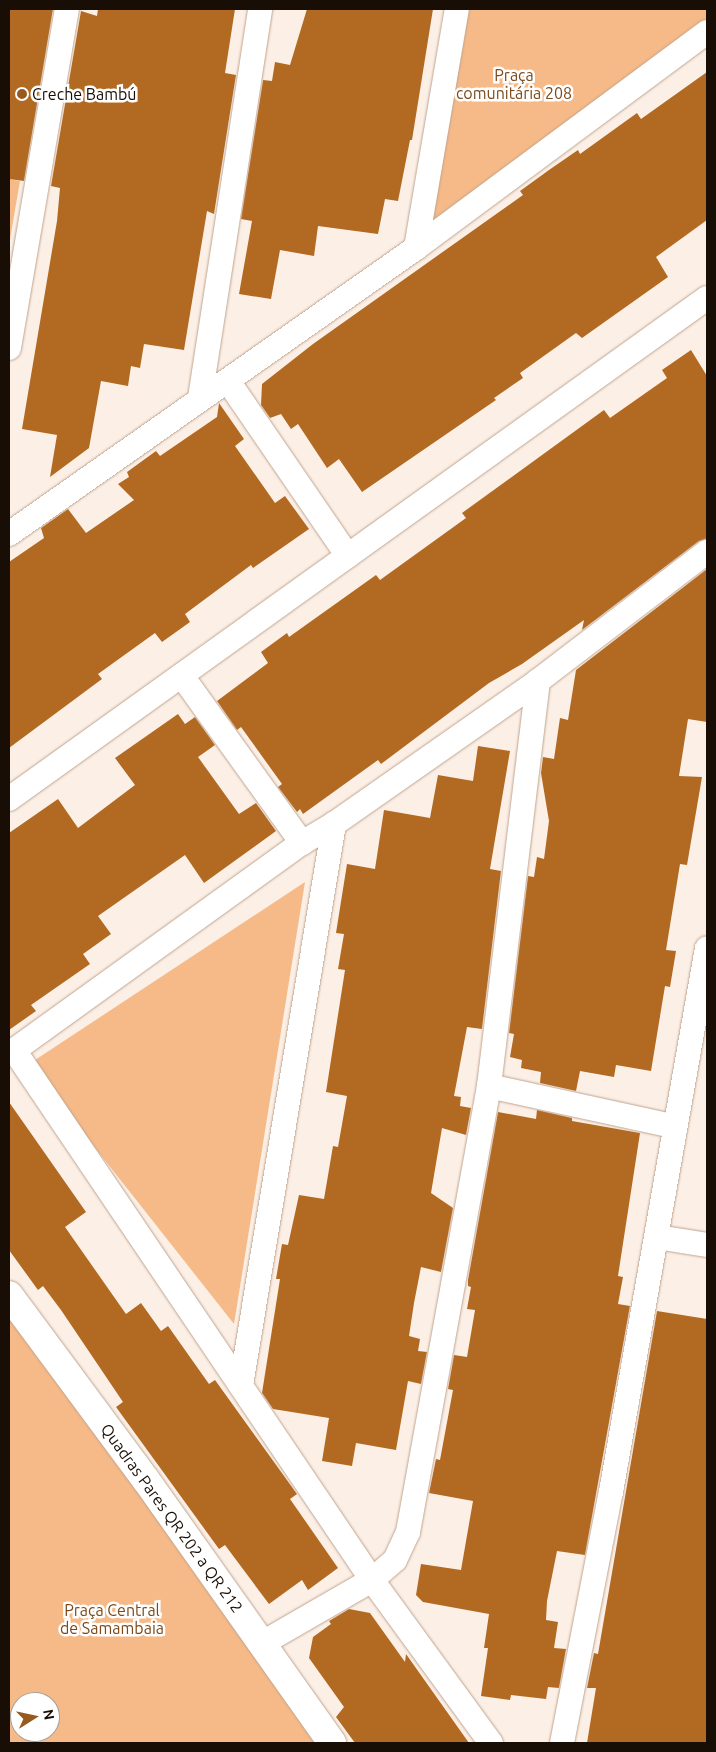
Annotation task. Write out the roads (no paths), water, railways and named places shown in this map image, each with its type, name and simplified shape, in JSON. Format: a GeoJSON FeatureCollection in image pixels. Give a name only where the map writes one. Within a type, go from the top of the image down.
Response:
{"type":"FeatureCollection","features":[{"type":"Feature","properties":{"kind":"street"},"geometry":{"type":"LineString","coordinates":[[9,348],[67,9]]}},
{"type":"Feature","properties":{"kind":"street"},"geometry":{"type":"LineString","coordinates":[[200,398],[260,9]]}},
{"type":"Feature","properties":{"kind":"street"},"geometry":{"type":"LineString","coordinates":[[416,248],[458,9]]}},
{"type":"Feature","properties":{"kind":"street"},"geometry":{"type":"LineString","coordinates":[[9,534],[416,248],[707,32]]}},
{"type":"Feature","properties":{"kind":"street"},"geometry":{"type":"LineString","coordinates":[[9,799],[707,298]]}},
{"type":"Feature","properties":{"kind":"street"},"geometry":{"type":"LineString","coordinates":[[228,381],[348,556]]}},
{"type":"Feature","properties":{"kind":"street"},"geometry":{"type":"LineString","coordinates":[[491,1743],[372,1580],[241,1385],[11,1052],[302,843],[334,824],[538,681],[707,552]]}},
{"type":"Feature","properties":{"kind":"street"},"geometry":{"type":"LineString","coordinates":[[182,676],[302,843]]}},
{"type":"Feature","properties":{"kind":"street"},"geometry":{"type":"LineString","coordinates":[[262,1644],[372,1580],[395,1560],[408,1532],[489,1086],[538,681]]}},
{"type":"Feature","properties":{"kind":"street"},"geometry":{"type":"LineString","coordinates":[[241,1385],[334,824]]}},
{"type":"Feature","properties":{"kind":"street"},"geometry":{"type":"LineString","coordinates":[[562,1743],[657,1237],[674,1126],[702,1009],[707,948]]}},
{"type":"Feature","properties":{"kind":"street"},"geometry":{"type":"LineString","coordinates":[[489,1086],[674,1126]]}},
{"type":"Feature","properties":{"kind":"street"},"geometry":{"type":"LineString","coordinates":[[657,1237],[707,1245]]}},
{"type":"Feature","properties":{"kind":"street","name":"Quadras Pares QR 202 a QR 212"},"geometry":{"type":"LineString","coordinates":[[9,1295],[332,1743]]}},
{"type":"Feature","properties":{"kind":"place","name":"Creche Bambú"},"geometry":{"type":"Point","coordinates":[22,94]}},
{"type":"Feature","properties":{"kind":"park label","name":"Praça comunitária 208"},"geometry":{"type":"Point","coordinates":[514,84]}},
{"type":"Feature","properties":{"kind":"park label","name":"Praça Central de Samambaia"},"geometry":{"type":"Point","coordinates":[112,1619]}}]}
